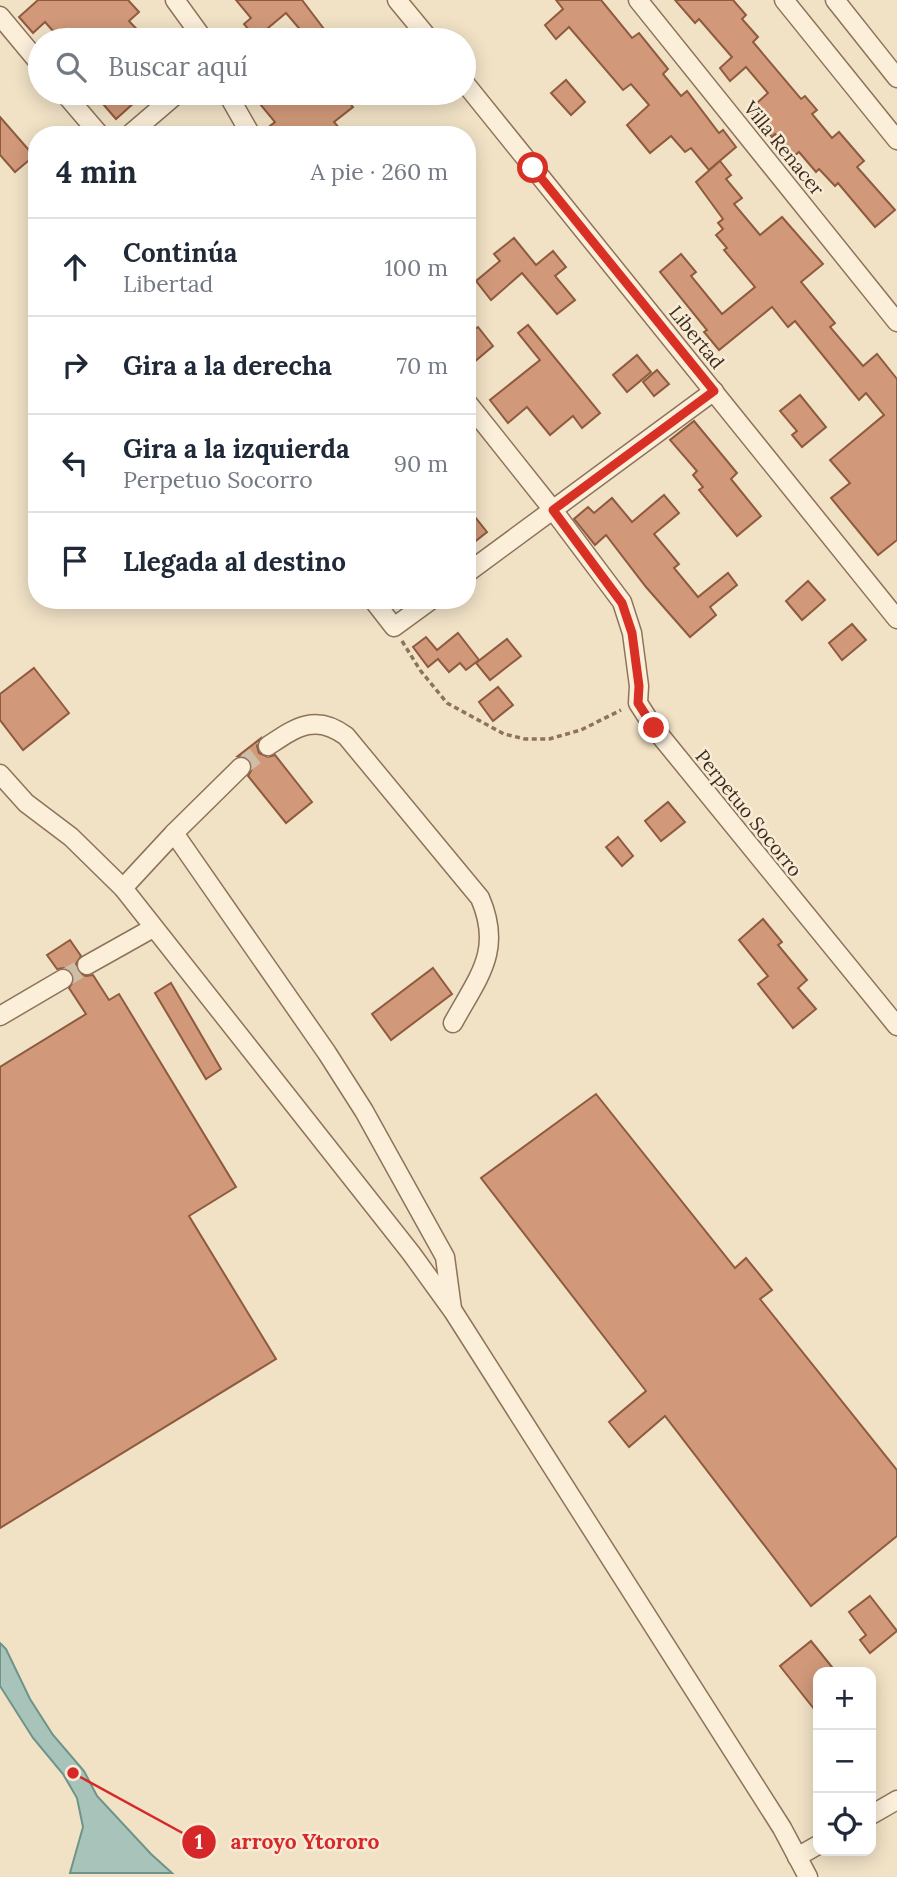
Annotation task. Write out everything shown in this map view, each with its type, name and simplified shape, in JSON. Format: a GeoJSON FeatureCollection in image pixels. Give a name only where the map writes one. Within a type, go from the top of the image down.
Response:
{"type":"FeatureCollection","features":[{"type":"Feature","properties":{"kind":"street"},"geometry":{"type":"LineString","coordinates":[[175,0],[195,28]]}},
{"type":"Feature","properties":{"kind":"street"},"geometry":{"type":"LineString","coordinates":[[397,0],[420,28]]}},
{"type":"Feature","properties":{"kind":"street","name":"Villa Renacer"},"geometry":{"type":"LineString","coordinates":[[638,0],[897,322]]}},
{"type":"Feature","properties":{"kind":"street"},"geometry":{"type":"LineString","coordinates":[[784,0],[897,140]]}},
{"type":"Feature","properties":{"kind":"street"},"geometry":{"type":"LineString","coordinates":[[835,0],[897,78]]}},
{"type":"Feature","properties":{"kind":"street"},"geometry":{"type":"LineString","coordinates":[[0,16],[28,50]]}},
{"type":"Feature","properties":{"kind":"street","name":"Libertad"},"geometry":{"type":"LineString","coordinates":[[476,97],[897,619]]}},
{"type":"Feature","properties":{"kind":"street"},"geometry":{"type":"LineString","coordinates":[[74,105],[92,126]]}},
{"type":"Feature","properties":{"kind":"street"},"geometry":{"type":"LineString","coordinates":[[140,126],[164,105]]}},
{"type":"Feature","properties":{"kind":"street"},"geometry":{"type":"LineString","coordinates":[[234,105],[246,126]]}},
{"type":"Feature","properties":{"kind":"street"},"geometry":{"type":"LineString","coordinates":[[476,566],[714,391]]}},
{"type":"Feature","properties":{"kind":"street"},"geometry":{"type":"LineString","coordinates":[[476,413],[622,603],[632,633],[639,686],[638,703]]}},
{"type":"Feature","properties":{"kind":"street"},"geometry":{"type":"LineString","coordinates":[[380,609],[394,627],[419,609]]}},
{"type":"Feature","properties":{"kind":"street","name":"Perpetuo Socorro"},"geometry":{"type":"LineString","coordinates":[[638,703],[663,739],[897,1026]]}},
{"type":"Feature","properties":{"kind":"street"},"geometry":{"type":"LineString","coordinates":[[268,746],[295,728],[309,724],[324,725],[346,736],[480,898],[488,917],[490,941],[487,960],[453,1023]]}},
{"type":"Feature","properties":{"kind":"street"},"geometry":{"type":"LineString","coordinates":[[123,888],[174,832],[241,767]]}},
{"type":"Feature","properties":{"kind":"street"},"geometry":{"type":"LineString","coordinates":[[0,774],[26,803],[71,838],[123,888],[411,1252],[453,1311],[774,1816],[808,1877]]}},
{"type":"Feature","properties":{"kind":"street"},"geometry":{"type":"LineString","coordinates":[[174,832],[327,1053],[363,1111],[445,1257],[453,1311]]}},
{"type":"Feature","properties":{"kind":"street"},"geometry":{"type":"LineString","coordinates":[[87,965],[153,928]]}},
{"type":"Feature","properties":{"kind":"street"},"geometry":{"type":"LineString","coordinates":[[0,1017],[63,979]]}},
{"type":"Feature","properties":{"kind":"street"},"geometry":{"type":"LineString","coordinates":[[876,1812],[897,1800]]}},
{"type":"Feature","properties":{"kind":"street"},"geometry":{"type":"LineString","coordinates":[[797,1857],[813,1848]]}},
{"type":"Feature","properties":{"kind":"path"},"geometry":{"type":"LineString","coordinates":[[394,627],[420,670],[447,703],[504,734],[525,739],[550,739],[580,730],[638,703]]}},
{"type":"Feature","properties":{"kind":"water"},"geometry":{"type":"Polygon","coordinates":[[[0,1643],[6,1649],[30,1699],[53,1735],[84,1771],[97,1796],[172,1873],[70,1873],[83,1827],[77,1798],[63,1774],[33,1738],[0,1686],[0,1643]]]}},
{"type":"Feature","properties":{"kind":"building"},"geometry":{"type":"Polygon","coordinates":[[[38,0],[128,0],[139,12],[129,21],[136,28],[50,28],[45,22],[38,28],[29,28],[19,17],[38,0]]]}},
{"type":"Feature","properties":{"kind":"building"},"geometry":{"type":"Polygon","coordinates":[[[236,0],[302,0],[323,28],[299,28],[286,13],[268,28],[247,28],[244,24],[251,18],[236,0]]]}},
{"type":"Feature","properties":{"kind":"building"},"geometry":{"type":"Polygon","coordinates":[[[556,0],[601,0],[632,38],[639,33],[668,69],[663,74],[681,96],[687,91],[719,133],[723,130],[736,147],[709,170],[691,148],[685,152],[671,136],[650,153],[627,125],[649,105],[631,84],[623,90],[569,27],[556,39],[545,25],[563,9],[556,0]]]}},
{"type":"Feature","properties":{"kind":"building"},"geometry":{"type":"Polygon","coordinates":[[[675,0],[733,0],[746,15],[742,19],[758,37],[753,42],[801,99],[805,96],[817,110],[812,114],[832,138],[839,132],[864,161],[857,167],[895,210],[875,227],[838,183],[835,186],[819,169],[816,172],[799,152],[794,156],[775,134],[772,137],[749,110],[768,93],[746,67],[730,81],[720,68],[732,57],[699,19],[695,23],[675,0]]]}},
{"type":"Feature","properties":{"kind":"building"},"geometry":{"type":"Polygon","coordinates":[[[566,80],[585,102],[571,115],[551,93],[566,80]]]}},
{"type":"Feature","properties":{"kind":"building"},"geometry":{"type":"Polygon","coordinates":[[[104,105],[132,105],[116,119],[104,105]]]}},
{"type":"Feature","properties":{"kind":"building"},"geometry":{"type":"Polygon","coordinates":[[[261,105],[353,107],[334,122],[337,126],[270,126],[275,122],[261,105]]]}},
{"type":"Feature","properties":{"kind":"building"},"geometry":{"type":"Polygon","coordinates":[[[0,117],[28,149],[28,161],[15,172],[0,155],[0,117]]]}},
{"type":"Feature","properties":{"kind":"building"},"geometry":{"type":"Polygon","coordinates":[[[720,161],[731,175],[726,179],[742,198],[734,204],[760,235],[782,217],[823,264],[801,282],[835,323],[830,327],[863,366],[877,354],[897,379],[897,540],[878,555],[831,498],[850,483],[830,460],[884,415],[866,393],[859,400],[795,321],[788,327],[772,307],[719,350],[704,332],[707,330],[660,272],[681,254],[696,272],[691,276],[722,314],[755,287],[724,250],[727,248],[716,235],[723,229],[718,223],[723,219],[696,182],[720,161]]]}},
{"type":"Feature","properties":{"kind":"building"},"geometry":{"type":"Polygon","coordinates":[[[514,238],[536,265],[553,251],[566,267],[555,276],[575,300],[557,314],[522,273],[491,300],[476,281],[500,261],[494,254],[514,238]]]}},
{"type":"Feature","properties":{"kind":"building"},"geometry":{"type":"Polygon","coordinates":[[[528,325],[600,413],[582,428],[573,416],[550,435],[527,407],[508,423],[490,400],[540,360],[518,333],[528,325]]]}},
{"type":"Feature","properties":{"kind":"building"},"geometry":{"type":"Polygon","coordinates":[[[478,327],[493,346],[476,360],[478,327]]]}},
{"type":"Feature","properties":{"kind":"building"},"geometry":{"type":"Polygon","coordinates":[[[637,355],[651,372],[627,392],[613,375],[637,355]]]}},
{"type":"Feature","properties":{"kind":"building"},"geometry":{"type":"Polygon","coordinates":[[[657,370],[669,384],[654,396],[643,382],[657,370]]]}},
{"type":"Feature","properties":{"kind":"building"},"geometry":{"type":"Polygon","coordinates":[[[800,395],[826,427],[802,447],[792,435],[797,431],[780,411],[800,395]]]}},
{"type":"Feature","properties":{"kind":"building"},"geometry":{"type":"Polygon","coordinates":[[[694,421],[737,473],[731,479],[761,516],[737,536],[699,490],[703,487],[693,475],[697,471],[670,440],[694,421]]]}},
{"type":"Feature","properties":{"kind":"building"},"geometry":{"type":"Polygon","coordinates":[[[664,495],[679,513],[654,534],[679,564],[674,568],[698,597],[728,573],[737,585],[710,607],[716,615],[690,637],[646,587],[606,535],[595,545],[574,519],[588,507],[594,513],[612,498],[632,522],[664,495]]]}},
{"type":"Feature","properties":{"kind":"building"},"geometry":{"type":"Polygon","coordinates":[[[476,518],[487,532],[476,541],[476,518]]]}},
{"type":"Feature","properties":{"kind":"building"},"geometry":{"type":"Polygon","coordinates":[[[808,581],[825,600],[802,620],[786,601],[808,581]]]}},
{"type":"Feature","properties":{"kind":"building"},"geometry":{"type":"Polygon","coordinates":[[[852,624],[866,640],[842,660],[829,643],[852,624]]]}},
{"type":"Feature","properties":{"kind":"building"},"geometry":{"type":"Polygon","coordinates":[[[458,633],[479,660],[466,670],[460,663],[449,672],[438,659],[428,667],[413,647],[426,637],[437,650],[458,633]]]}},
{"type":"Feature","properties":{"kind":"building"},"geometry":{"type":"Polygon","coordinates":[[[507,639],[521,656],[490,680],[476,663],[507,639]]]}},
{"type":"Feature","properties":{"kind":"building"},"geometry":{"type":"Polygon","coordinates":[[[34,668],[69,713],[23,750],[0,720],[0,694],[34,668]]]}},
{"type":"Feature","properties":{"kind":"building"},"geometry":{"type":"Polygon","coordinates":[[[498,687],[513,705],[493,721],[479,702],[498,687]]]}},
{"type":"Feature","properties":{"kind":"building"},"geometry":{"type":"Polygon","coordinates":[[[260,739],[257,746],[259,753],[268,757],[275,755],[312,802],[286,823],[248,776],[252,769],[250,760],[245,756],[238,756],[260,739]]]}},
{"type":"Feature","properties":{"kind":"building"},"geometry":{"type":"Polygon","coordinates":[[[668,802],[685,822],[661,841],[645,821],[668,802]]]}},
{"type":"Feature","properties":{"kind":"building"},"geometry":{"type":"Polygon","coordinates":[[[618,837],[633,856],[622,866],[606,847],[618,837]]]}},
{"type":"Feature","properties":{"kind":"building"},"geometry":{"type":"Polygon","coordinates":[[[763,919],[782,942],[778,945],[807,980],[798,988],[816,1009],[793,1028],[758,984],[768,976],[739,940],[763,919]]]}},
{"type":"Feature","properties":{"kind":"building"},"geometry":{"type":"Polygon","coordinates":[[[70,940],[81,956],[76,964],[77,971],[86,976],[93,975],[109,1000],[119,994],[236,1187],[189,1216],[276,1359],[0,1528],[0,1067],[86,1014],[69,988],[74,980],[72,973],[64,968],[57,969],[47,955],[70,940]]]}},
{"type":"Feature","properties":{"kind":"building"},"geometry":{"type":"Polygon","coordinates":[[[433,968],[452,994],[391,1040],[372,1014],[433,968]]]}},
{"type":"Feature","properties":{"kind":"building"},"geometry":{"type":"Polygon","coordinates":[[[171,983],[221,1069],[206,1079],[155,993],[171,983]]]}},
{"type":"Feature","properties":{"kind":"building"},"geometry":{"type":"Polygon","coordinates":[[[596,1094],[735,1268],[746,1258],[772,1290],[760,1299],[897,1470],[897,1536],[811,1606],[665,1416],[629,1447],[609,1422],[646,1391],[481,1178],[596,1094]]]}},
{"type":"Feature","properties":{"kind":"building"},"geometry":{"type":"Polygon","coordinates":[[[870,1596],[897,1631],[870,1653],[860,1640],[866,1635],[849,1612],[870,1596]]]}},
{"type":"Feature","properties":{"kind":"building"},"geometry":{"type":"Polygon","coordinates":[[[811,1641],[832,1667],[813,1667],[813,1708],[780,1666],[811,1641]]]}},
{"type":"Feature","properties":{"kind":"tunnel"},"geometry":{"type":"LineString","coordinates":[[241,767],[268,746]]}},
{"type":"Feature","properties":{"kind":"tunnel"},"geometry":{"type":"LineString","coordinates":[[63,979],[87,965]]}},
{"type":"Feature","properties":{"kind":"place","name":"arroyo Ytororo"},"geometry":{"type":"Point","coordinates":[73,1773]}},
{"type":"Feature","properties":{"kind":"route"},"geometry":{"type":"LineString","coordinates":[[533,168],[714,391],[553,510],[622,603],[632,633],[639,686],[638,703],[654,728]]}}]}
